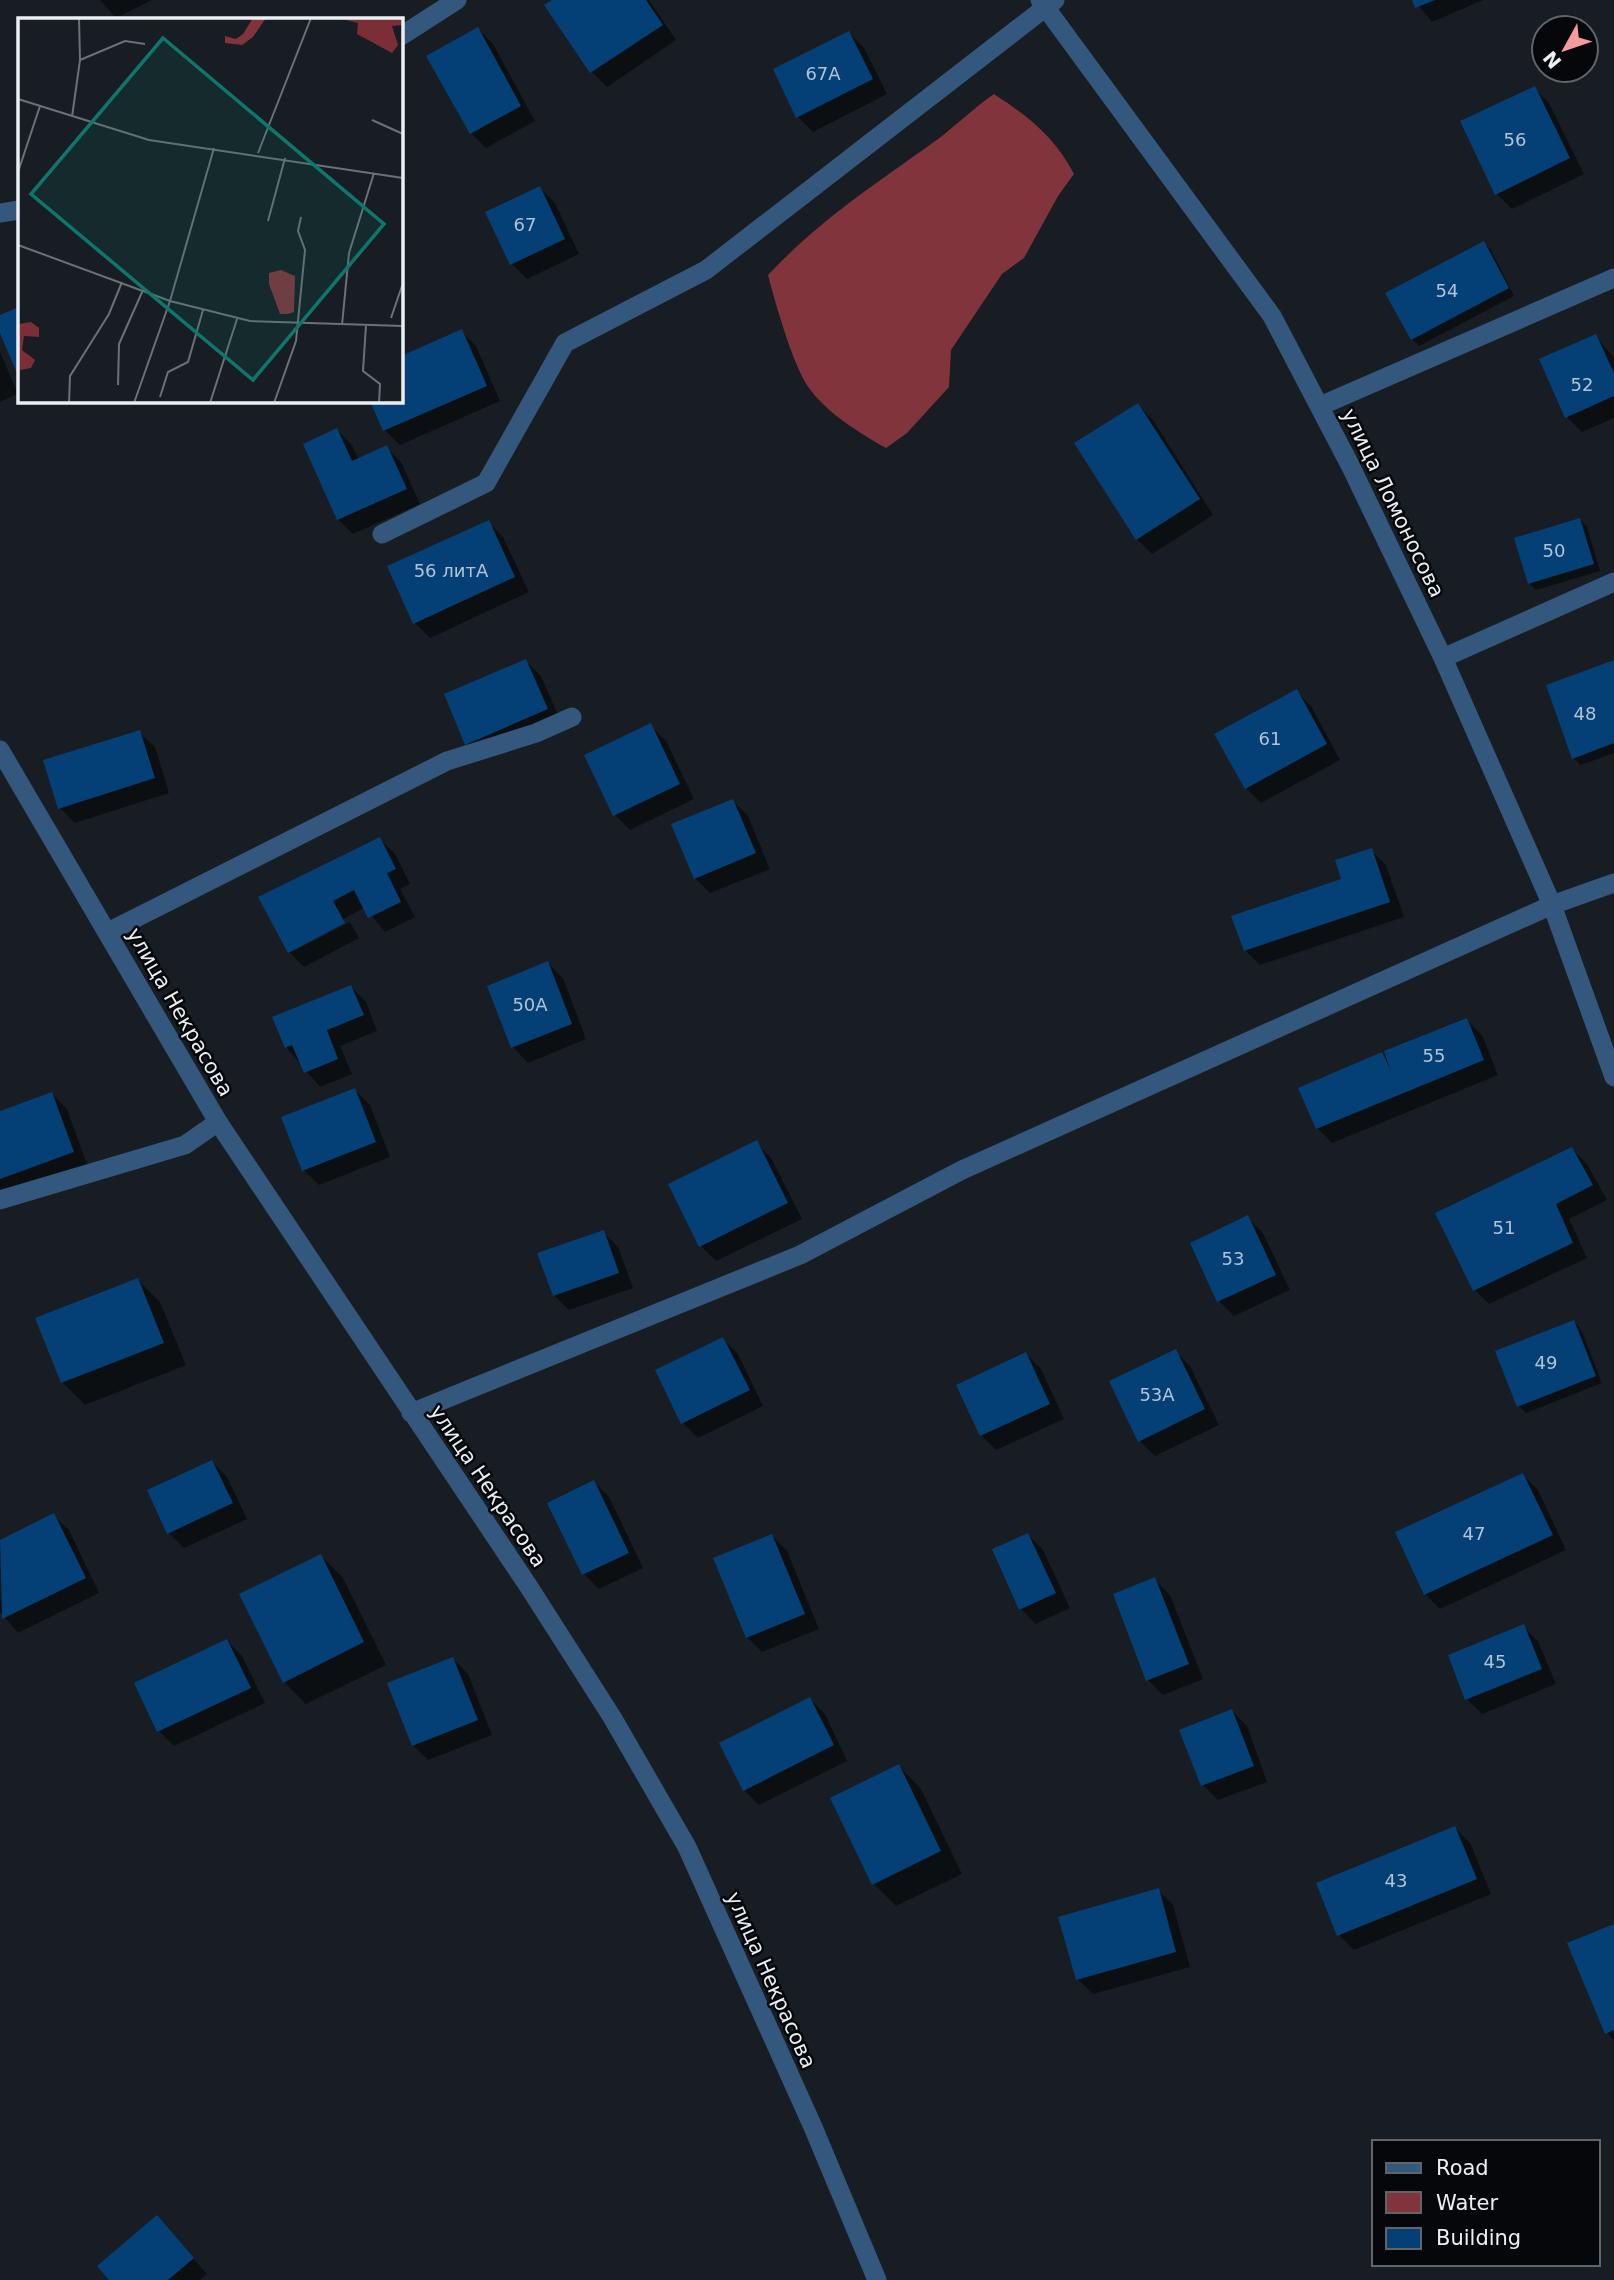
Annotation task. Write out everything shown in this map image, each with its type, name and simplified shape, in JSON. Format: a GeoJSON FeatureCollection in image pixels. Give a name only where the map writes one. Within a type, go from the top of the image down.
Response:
{"type":"FeatureCollection","features":[{"type":"Feature","properties":{"kind":"street"},"geometry":{"type":"LineString","coordinates":[[402,35],[457,0]]}},
{"type":"Feature","properties":{"kind":"street"},"geometry":{"type":"LineString","coordinates":[[382,534],[486,483],[565,343],[706,270],[1047,2]]}},
{"type":"Feature","properties":{"kind":"street","name":"улица Ломоносова"},"geometry":{"type":"LineString","coordinates":[[1047,2],[1272,316],[1320,406],[1443,658],[1552,905],[1614,1077]]}},
{"type":"Feature","properties":{"kind":"street"},"geometry":{"type":"LineString","coordinates":[[0,213],[18,210]]}},
{"type":"Feature","properties":{"kind":"street"},"geometry":{"type":"LineString","coordinates":[[1320,406],[1614,278]]}},
{"type":"Feature","properties":{"kind":"street"},"geometry":{"type":"LineString","coordinates":[[1443,658],[1614,582]]}},
{"type":"Feature","properties":{"kind":"street"},"geometry":{"type":"LineString","coordinates":[[108,932],[447,761],[536,733],[572,717]]}},
{"type":"Feature","properties":{"kind":"street","name":"улица Некрасова"},"geometry":{"type":"LineString","coordinates":[[0,750],[218,1122],[612,1717],[687,1847],[813,2127],[877,2280]]}},
{"type":"Feature","properties":{"kind":"street"},"geometry":{"type":"LineString","coordinates":[[411,1413],[800,1255],[962,1170],[1552,905],[1614,883]]}},
{"type":"Feature","properties":{"kind":"street"},"geometry":{"type":"LineString","coordinates":[[0,1200],[185,1145],[218,1122]]}},
{"type":"Feature","properties":{"kind":"water"},"geometry":{"type":"Polygon","coordinates":[[[994,94],[1040,128],[1074,174],[1058,196],[1024,258],[1002,274],[951,350],[949,387],[907,433],[886,448],[834,414],[809,388],[791,350],[768,275],[807,237],[994,94]]]}},
{"type":"Feature","properties":{"kind":"building"},"geometry":{"type":"Polygon","coordinates":[[[552,0],[646,0],[663,25],[590,73],[544,5],[552,0]]]}},
{"type":"Feature","properties":{"kind":"building"},"geometry":{"type":"Polygon","coordinates":[[[1412,0],[1435,0],[1415,8],[1412,0]]]}},
{"type":"Feature","properties":{"kind":"building"},"geometry":{"type":"Polygon","coordinates":[[[478,27],[521,106],[470,134],[426,56],[478,27]]]}},
{"type":"Feature","properties":{"kind":"building"},"geometry":{"type":"Polygon","coordinates":[[[849,31],[873,79],[796,118],[773,69],[849,31]]]}},
{"type":"Feature","properties":{"kind":"building"},"geometry":{"type":"Polygon","coordinates":[[[1535,86],[1570,158],[1495,195],[1460,121],[1535,86]]]}},
{"type":"Feature","properties":{"kind":"building"},"geometry":{"type":"Polygon","coordinates":[[[540,186],[565,239],[510,265],[485,212],[540,186]]]}},
{"type":"Feature","properties":{"kind":"building"},"geometry":{"type":"Polygon","coordinates":[[[1484,241],[1509,288],[1411,340],[1385,293],[1484,241]]]}},
{"type":"Feature","properties":{"kind":"building"},"geometry":{"type":"Polygon","coordinates":[[[18,307],[18,376],[0,333],[0,315],[18,307]]]}},
{"type":"Feature","properties":{"kind":"building"},"geometry":{"type":"Polygon","coordinates":[[[462,329],[487,386],[383,431],[370,402],[402,402],[402,356],[462,329]]]}},
{"type":"Feature","properties":{"kind":"building"},"geometry":{"type":"Polygon","coordinates":[[[1596,334],[1614,373],[1614,396],[1565,418],[1539,359],[1596,334]]]}},
{"type":"Feature","properties":{"kind":"building"},"geometry":{"type":"Polygon","coordinates":[[[1138,403],[1200,499],[1136,540],[1074,443],[1138,403]]]}},
{"type":"Feature","properties":{"kind":"building"},"geometry":{"type":"Polygon","coordinates":[[[337,428],[352,461],[387,445],[407,489],[337,520],[303,444],[337,428]]]}},
{"type":"Feature","properties":{"kind":"building"},"geometry":{"type":"Polygon","coordinates":[[[1580,518],[1594,564],[1528,584],[1514,538],[1580,518]]]}},
{"type":"Feature","properties":{"kind":"building"},"geometry":{"type":"Polygon","coordinates":[[[489,520],[515,577],[413,624],[387,566],[489,520]]]}},
{"type":"Feature","properties":{"kind":"building"},"geometry":{"type":"Polygon","coordinates":[[[526,659],[548,709],[465,745],[444,694],[526,659]]]}},
{"type":"Feature","properties":{"kind":"building"},"geometry":{"type":"Polygon","coordinates":[[[1614,660],[1614,743],[1572,759],[1546,685],[1614,660]]]}},
{"type":"Feature","properties":{"kind":"building"},"geometry":{"type":"Polygon","coordinates":[[[1297,689],[1327,744],[1245,789],[1214,734],[1297,689]]]}},
{"type":"Feature","properties":{"kind":"building"},"geometry":{"type":"Polygon","coordinates":[[[651,723],[680,784],[613,816],[584,755],[651,723]]]}},
{"type":"Feature","properties":{"kind":"building"},"geometry":{"type":"Polygon","coordinates":[[[140,730],[155,778],[58,809],[43,760],[140,730]]]}},
{"type":"Feature","properties":{"kind":"building"},"geometry":{"type":"Polygon","coordinates":[[[733,799],[756,853],[694,879],[671,824],[733,799]]]}},
{"type":"Feature","properties":{"kind":"building"},"geometry":{"type":"Polygon","coordinates":[[[380,837],[396,869],[387,873],[401,902],[368,918],[354,890],[333,901],[345,923],[288,953],[258,897],[380,837]]]}},
{"type":"Feature","properties":{"kind":"building"},"geometry":{"type":"Polygon","coordinates":[[[1372,848],[1390,902],[1244,951],[1231,916],[1341,879],[1335,860],[1372,848]]]}},
{"type":"Feature","properties":{"kind":"building"},"geometry":{"type":"Polygon","coordinates":[[[548,961],[572,1024],[511,1048],[487,986],[548,961]]]}},
{"type":"Feature","properties":{"kind":"building"},"geometry":{"type":"Polygon","coordinates":[[[351,985],[364,1015],[327,1030],[338,1059],[304,1073],[292,1045],[285,1048],[272,1017],[351,985]]]}},
{"type":"Feature","properties":{"kind":"building"},"geometry":{"type":"Polygon","coordinates":[[[1467,1018],[1484,1060],[1316,1129],[1298,1088],[1382,1052],[1390,1069],[1384,1051],[1467,1018]]]}},
{"type":"Feature","properties":{"kind":"building"},"geometry":{"type":"Polygon","coordinates":[[[355,1088],[376,1142],[302,1171],[281,1117],[355,1088]]]}},
{"type":"Feature","properties":{"kind":"building"},"geometry":{"type":"Polygon","coordinates":[[[52,1092],[74,1152],[0,1179],[0,1111],[52,1092]]]}},
{"type":"Feature","properties":{"kind":"building"},"geometry":{"type":"Polygon","coordinates":[[[757,1140],[788,1203],[699,1247],[668,1184],[757,1140]]]}},
{"type":"Feature","properties":{"kind":"building"},"geometry":{"type":"Polygon","coordinates":[[[1572,1147],[1593,1185],[1556,1204],[1573,1243],[1473,1291],[1435,1213],[1572,1147]]]}},
{"type":"Feature","properties":{"kind":"building"},"geometry":{"type":"Polygon","coordinates":[[[1248,1215],[1276,1275],[1217,1302],[1190,1243],[1248,1215]]]}},
{"type":"Feature","properties":{"kind":"building"},"geometry":{"type":"Polygon","coordinates":[[[604,1230],[619,1273],[553,1296],[537,1253],[604,1230]]]}},
{"type":"Feature","properties":{"kind":"building"},"geometry":{"type":"Polygon","coordinates":[[[138,1278],[164,1343],[61,1383],[35,1318],[138,1278]]]}},
{"type":"Feature","properties":{"kind":"building"},"geometry":{"type":"Polygon","coordinates":[[[1574,1320],[1596,1376],[1517,1407],[1495,1351],[1574,1320]]]}},
{"type":"Feature","properties":{"kind":"building"},"geometry":{"type":"Polygon","coordinates":[[[723,1337],[750,1390],[681,1424],[655,1370],[723,1337]]]}},
{"type":"Feature","properties":{"kind":"building"},"geometry":{"type":"Polygon","coordinates":[[[1176,1349],[1205,1409],[1138,1442],[1109,1381],[1176,1349]]]}},
{"type":"Feature","properties":{"kind":"building"},"geometry":{"type":"Polygon","coordinates":[[[1026,1352],[1050,1404],[980,1436],[956,1385],[1026,1352]]]}},
{"type":"Feature","properties":{"kind":"building"},"geometry":{"type":"Polygon","coordinates":[[[212,1460],[233,1503],[167,1534],[147,1490],[212,1460]]]}},
{"type":"Feature","properties":{"kind":"building"},"geometry":{"type":"Polygon","coordinates":[[[1523,1473],[1553,1535],[1424,1595],[1395,1532],[1523,1473]]]}},
{"type":"Feature","properties":{"kind":"building"},"geometry":{"type":"Polygon","coordinates":[[[594,1480],[629,1553],[582,1575],[547,1503],[594,1480]]]}},
{"type":"Feature","properties":{"kind":"building"},"geometry":{"type":"Polygon","coordinates":[[[54,1513],[86,1578],[2,1619],[0,1540],[54,1513]]]}},
{"type":"Feature","properties":{"kind":"building"},"geometry":{"type":"Polygon","coordinates":[[[1028,1533],[1056,1593],[1019,1610],[992,1549],[1028,1533]]]}},
{"type":"Feature","properties":{"kind":"building"},"geometry":{"type":"Polygon","coordinates":[[[772,1534],[805,1614],[746,1638],[713,1558],[772,1534]]]}},
{"type":"Feature","properties":{"kind":"building"},"geometry":{"type":"Polygon","coordinates":[[[321,1554],[364,1642],[283,1683],[239,1594],[321,1554]]]}},
{"type":"Feature","properties":{"kind":"building"},"geometry":{"type":"Polygon","coordinates":[[[1155,1577],[1189,1664],[1146,1681],[1113,1594],[1155,1577]]]}},
{"type":"Feature","properties":{"kind":"building"},"geometry":{"type":"Polygon","coordinates":[[[1524,1624],[1542,1669],[1465,1700],[1448,1655],[1524,1624]]]}},
{"type":"Feature","properties":{"kind":"building"},"geometry":{"type":"Polygon","coordinates":[[[227,1639],[251,1688],[157,1732],[134,1683],[227,1639]]]}},
{"type":"Feature","properties":{"kind":"building"},"geometry":{"type":"Polygon","coordinates":[[[453,1657],[478,1720],[412,1746],[387,1683],[453,1657]]]}},
{"type":"Feature","properties":{"kind":"building"},"geometry":{"type":"Polygon","coordinates":[[[810,1697],[834,1745],[743,1791],[719,1743],[810,1697]]]}},
{"type":"Feature","properties":{"kind":"building"},"geometry":{"type":"Polygon","coordinates":[[[1232,1709],[1254,1766],[1201,1786],[1179,1730],[1232,1709]]]}},
{"type":"Feature","properties":{"kind":"building"},"geometry":{"type":"Polygon","coordinates":[[[899,1764],[941,1851],[872,1885],[830,1798],[899,1764]]]}},
{"type":"Feature","properties":{"kind":"building"},"geometry":{"type":"Polygon","coordinates":[[[1455,1826],[1477,1879],[1337,1936],[1316,1883],[1455,1826]]]}},
{"type":"Feature","properties":{"kind":"building"},"geometry":{"type":"Polygon","coordinates":[[[1159,1888],[1176,1952],[1076,1980],[1058,1917],[1159,1888]]]}},
{"type":"Feature","properties":{"kind":"building"},"geometry":{"type":"Polygon","coordinates":[[[1614,1924],[1614,2030],[1605,2034],[1567,1943],[1614,1924]]]}},
{"type":"Feature","properties":{"kind":"building"},"geometry":{"type":"Polygon","coordinates":[[[157,2215],[194,2258],[168,2280],[109,2280],[97,2266],[157,2215]]]}}]}
